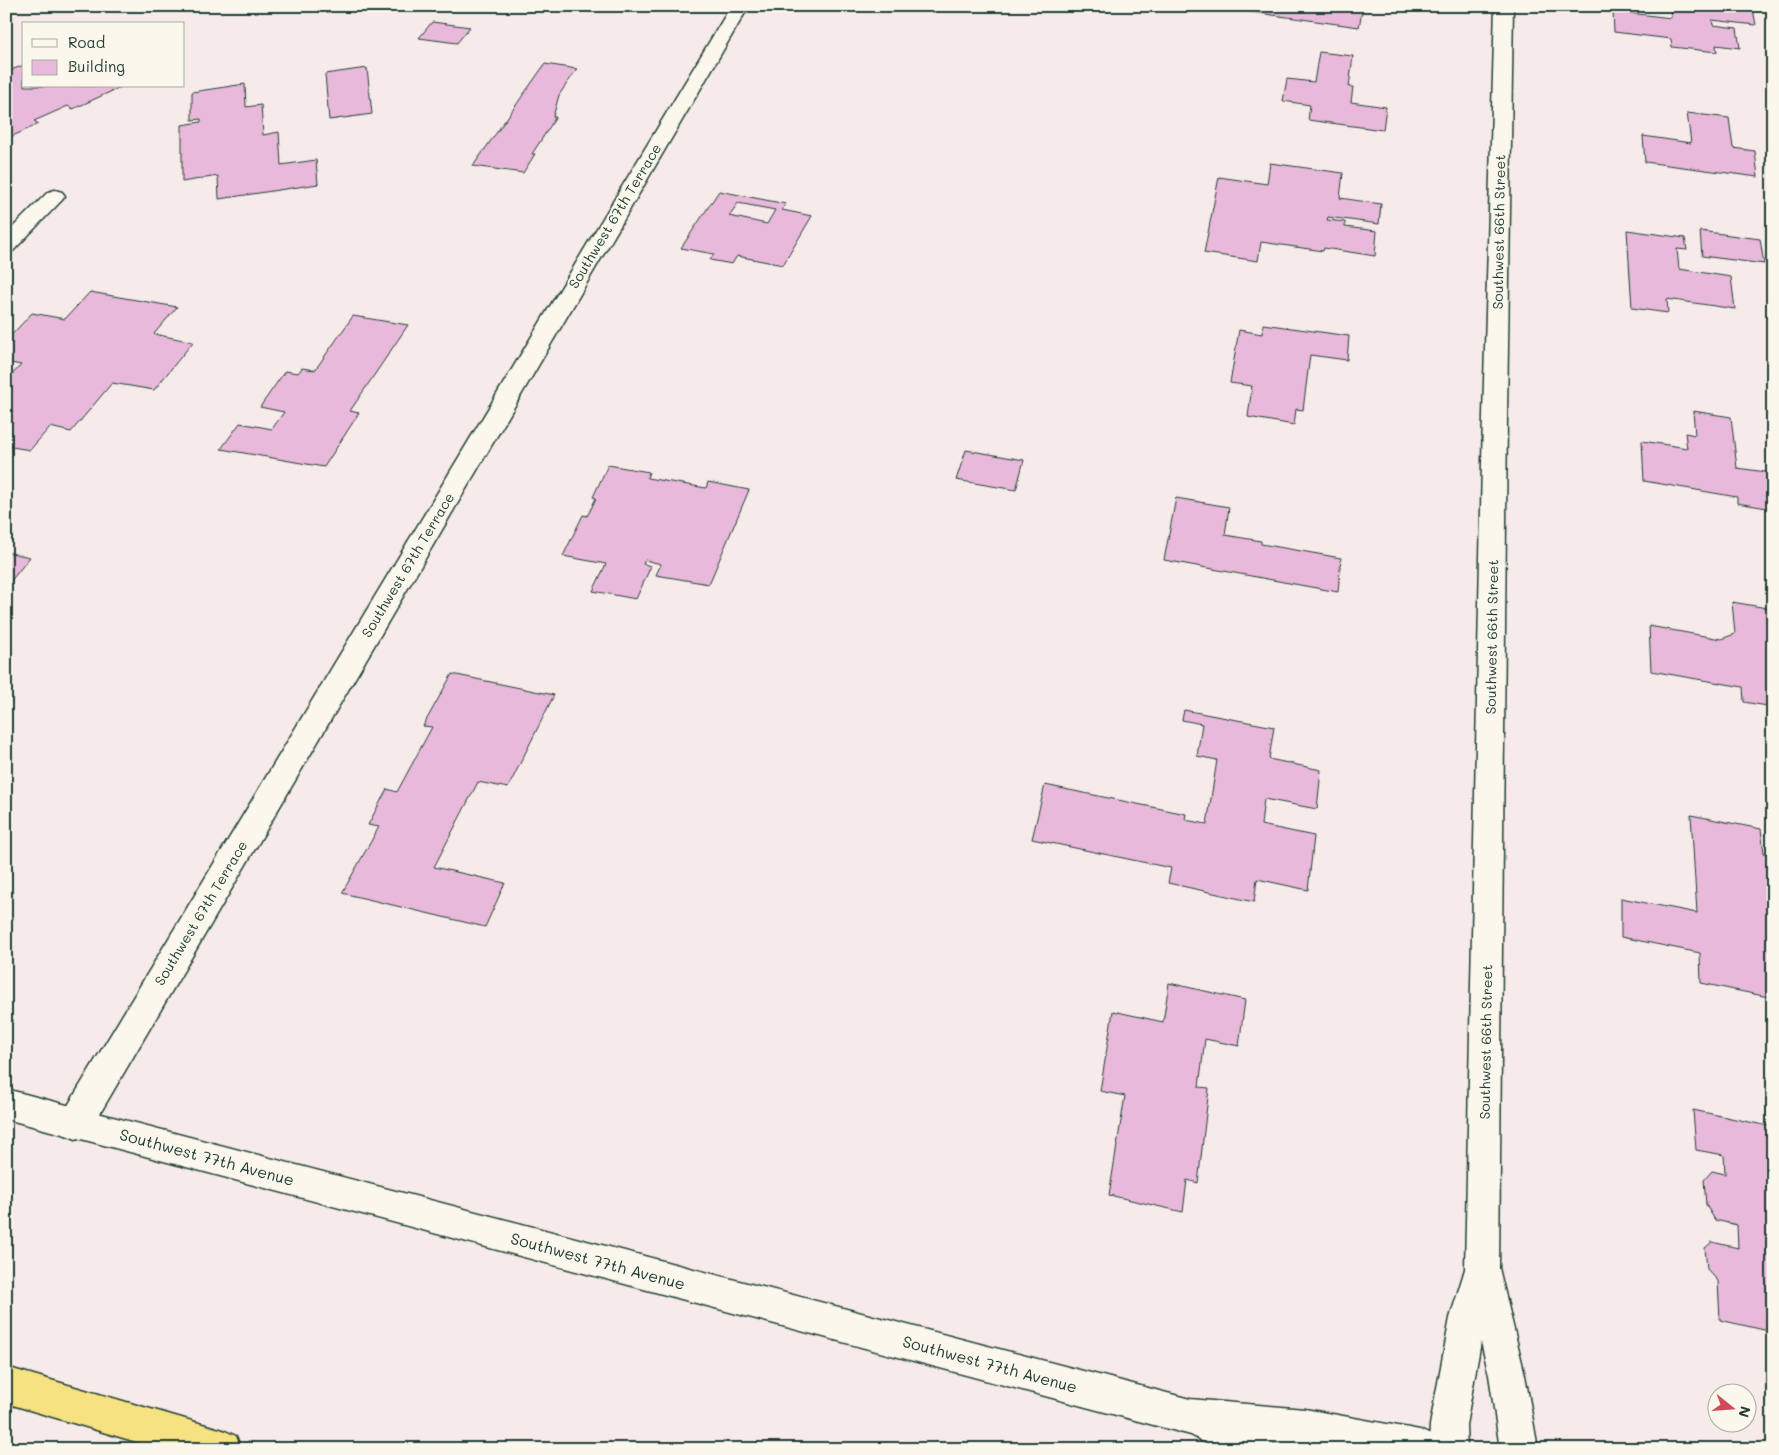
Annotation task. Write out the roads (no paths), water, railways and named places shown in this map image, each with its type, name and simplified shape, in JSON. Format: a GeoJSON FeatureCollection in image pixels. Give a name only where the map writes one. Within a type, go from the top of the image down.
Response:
{"type":"FeatureCollection","features":[{"type":"Feature","properties":{"kind":"highway"},"geometry":{"type":"LineString","coordinates":[[6,1385],[224,1449]]}},
{"type":"Feature","properties":{"kind":"street","name":"Southwest 67th Terrace"},"geometry":{"type":"LineString","coordinates":[[76,1123],[740,6]]}},
{"type":"Feature","properties":{"kind":"street","name":"Southwest 66th Street"},"geometry":{"type":"LineString","coordinates":[[1504,6],[1495,435],[1482,1268],[1507,1375],[1518,1449]]}},
{"type":"Feature","properties":{"kind":"street"},"geometry":{"type":"LineString","coordinates":[[6,246],[55,196]]}},
{"type":"Feature","properties":{"kind":"street","name":"Southwest 77th Avenue"},"geometry":{"type":"LineString","coordinates":[[6,1104],[1190,1417],[1305,1427],[1420,1449]]}},
{"type":"Feature","properties":{"kind":"street","name":"Southwest 66th Street"},"geometry":{"type":"LineString","coordinates":[[1448,1449],[1448,1425],[1468,1318],[1482,1268]]}},
{"type":"Feature","properties":{"kind":"street","name":"Southwest 77th Avenue"},"geometry":{"type":"LineString","coordinates":[[1190,1417],[1257,1449]]}}]}
